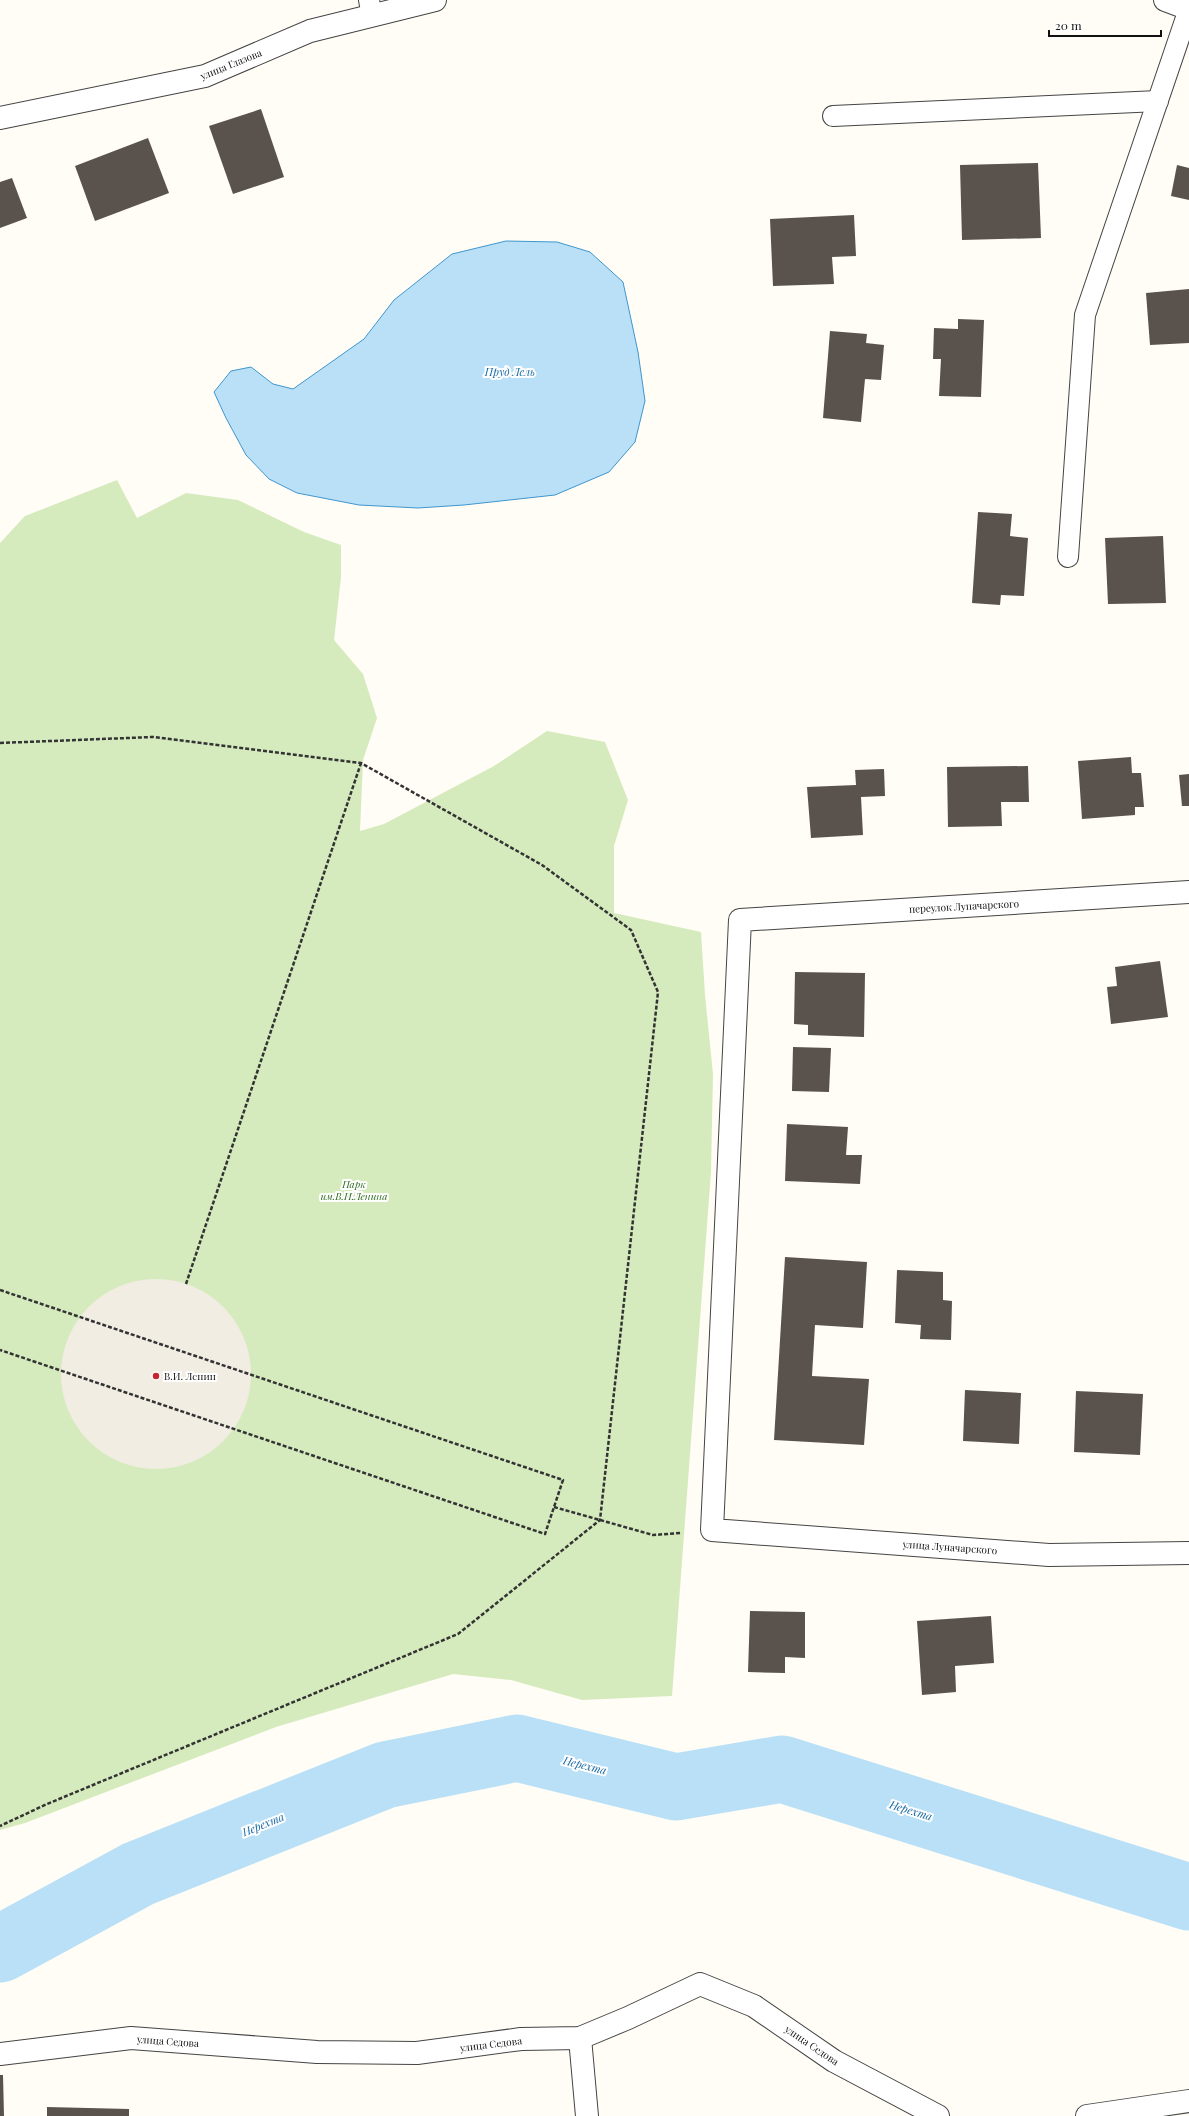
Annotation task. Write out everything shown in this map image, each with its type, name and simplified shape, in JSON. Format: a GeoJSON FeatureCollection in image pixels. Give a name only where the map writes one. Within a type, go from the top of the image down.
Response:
{"type":"FeatureCollection","features":[{"type":"Feature","properties":{"kind":"street","name":"улица Глазова"},"geometry":{"type":"LineString","coordinates":[[0,118],[205,76],[310,30],[370,8],[435,0]]}},
{"type":"Feature","properties":{"kind":"street"},"geometry":{"type":"LineString","coordinates":[[1165,0],[1189,9]]}},
{"type":"Feature","properties":{"kind":"street","name":"переулок Луначарского"},"geometry":{"type":"LineString","coordinates":[[712,1530],[740,920],[1189,892]]}},
{"type":"Feature","properties":{"kind":"street","name":"улица Луначарского"},"geometry":{"type":"LineString","coordinates":[[712,1530],[1049,1555],[1189,1553]]}},
{"type":"Feature","properties":{"kind":"street","name":"улица Седова"},"geometry":{"type":"LineString","coordinates":[[0,2054],[131,2038],[317,2052],[417,2053],[520,2039],[580,2038],[628,2018],[700,1984],[754,2006],[834,2061],[938,2116]]}},
{"type":"Feature","properties":{"kind":"street"},"geometry":{"type":"LineString","coordinates":[[580,2038],[587,2116]]}},
{"type":"Feature","properties":{"kind":"street"},"geometry":{"type":"LineString","coordinates":[[1087,2116],[1189,2101]]}},
{"type":"Feature","properties":{"kind":"lane"},"geometry":{"type":"LineString","coordinates":[[1068,557],[1085,315],[1189,9]]}},
{"type":"Feature","properties":{"kind":"lane"},"geometry":{"type":"LineString","coordinates":[[832,116],[1158,102]]}},
{"type":"Feature","properties":{"kind":"path"},"geometry":{"type":"LineString","coordinates":[[0,743],[153,737],[361,763],[542,865],[631,930],[658,992],[600,1520],[458,1634],[47,1804],[0,1826]]}},
{"type":"Feature","properties":{"kind":"path"},"geometry":{"type":"LineString","coordinates":[[186,1284],[361,763]]}},
{"type":"Feature","properties":{"kind":"path"},"geometry":{"type":"LineString","coordinates":[[0,1290],[563,1480],[545,1534],[0,1350]]}},
{"type":"Feature","properties":{"kind":"path"},"geometry":{"type":"LineString","coordinates":[[554,1507],[653,1535]]}},
{"type":"Feature","properties":{"kind":"green space","name":"Парк им.В.И.Ленина"},"geometry":{"type":"Polygon","coordinates":[[[117,480],[137,518],[186,493],[238,500],[304,532],[341,545],[341,577],[334,640],[363,674],[377,718],[363,760],[360,831],[384,824],[494,766],[547,731],[605,742],[628,800],[614,846],[614,913],[701,932],[705,995],[713,1074],[711,1172],[672,1696],[582,1700],[511,1680],[453,1674],[276,1727],[25,1823],[0,1830],[0,543],[25,516],[117,480]]]}},
{"type":"Feature","properties":{"kind":"shaded area"},"geometry":{"type":"Polygon","coordinates":[[[156,1279],[174,1281],[192,1286],[209,1295],[223,1307],[235,1321],[244,1338],[249,1356],[251,1374],[249,1392],[244,1410],[235,1427],[223,1441],[209,1453],[192,1462],[174,1467],[156,1469],[138,1467],[120,1462],[103,1453],[89,1441],[77,1427],[68,1410],[63,1392],[61,1374],[63,1356],[68,1338],[77,1321],[89,1307],[103,1295],[120,1286],[138,1281],[156,1279]]]}},
{"type":"Feature","properties":{"kind":"water","name":"Пруд Лель"},"geometry":{"type":"Polygon","coordinates":[[[506,241],[557,242],[590,252],[623,282],[638,352],[645,401],[635,442],[609,472],[555,495],[464,505],[418,508],[359,505],[297,493],[269,479],[246,455],[214,392],[231,371],[251,367],[273,384],[293,389],[364,339],[394,300],[452,254],[506,241]]]}},
{"type":"Feature","properties":{"kind":"building"},"geometry":{"type":"Polygon","coordinates":[[[261,109],[284,177],[233,194],[209,126],[261,109]]]}},
{"type":"Feature","properties":{"kind":"building"},"geometry":{"type":"Polygon","coordinates":[[[148,138],[169,193],[95,221],[75,166],[148,138]]]}},
{"type":"Feature","properties":{"kind":"building"},"geometry":{"type":"Polygon","coordinates":[[[1038,163],[1041,238],[962,240],[960,165],[1038,163]]]}},
{"type":"Feature","properties":{"kind":"building"},"geometry":{"type":"Polygon","coordinates":[[[1177,165],[1189,168],[1189,200],[1171,196],[1177,165]]]}},
{"type":"Feature","properties":{"kind":"building"},"geometry":{"type":"Polygon","coordinates":[[[12,178],[27,218],[0,228],[0,182],[12,178]]]}},
{"type":"Feature","properties":{"kind":"building"},"geometry":{"type":"Polygon","coordinates":[[[854,215],[856,256],[832,257],[834,284],[773,286],[770,219],[854,215]]]}},
{"type":"Feature","properties":{"kind":"building"},"geometry":{"type":"Polygon","coordinates":[[[1189,289],[1189,343],[1150,345],[1146,293],[1189,289]]]}},
{"type":"Feature","properties":{"kind":"building"},"geometry":{"type":"Polygon","coordinates":[[[958,319],[984,320],[981,397],[939,396],[941,359],[933,359],[934,328],[958,329],[958,319]]]}},
{"type":"Feature","properties":{"kind":"building"},"geometry":{"type":"Polygon","coordinates":[[[830,331],[867,334],[866,343],[884,345],[881,380],[865,379],[861,422],[823,418],[830,331]]]}},
{"type":"Feature","properties":{"kind":"building"},"geometry":{"type":"Polygon","coordinates":[[[978,512],[1012,514],[1010,536],[1028,538],[1024,596],[1001,595],[1000,605],[972,603],[978,512]]]}},
{"type":"Feature","properties":{"kind":"building"},"geometry":{"type":"Polygon","coordinates":[[[1163,536],[1166,603],[1108,604],[1105,538],[1163,536]]]}},
{"type":"Feature","properties":{"kind":"building"},"geometry":{"type":"Polygon","coordinates":[[[1131,757],[1132,773],[1141,773],[1144,807],[1135,807],[1135,815],[1082,819],[1078,761],[1131,757]]]}},
{"type":"Feature","properties":{"kind":"building"},"geometry":{"type":"Polygon","coordinates":[[[1028,766],[1029,802],[1001,802],[1002,826],[948,827],[947,767],[1028,766]]]}},
{"type":"Feature","properties":{"kind":"building"},"geometry":{"type":"Polygon","coordinates":[[[884,769],[885,796],[861,797],[863,835],[811,838],[807,787],[856,785],[855,770],[884,769]]]}},
{"type":"Feature","properties":{"kind":"building"},"geometry":{"type":"Polygon","coordinates":[[[1189,774],[1189,806],[1182,806],[1179,775],[1189,774]]]}},
{"type":"Feature","properties":{"kind":"building"},"geometry":{"type":"Polygon","coordinates":[[[1160,961],[1168,1017],[1111,1024],[1107,987],[1117,986],[1115,967],[1160,961]]]}},
{"type":"Feature","properties":{"kind":"building"},"geometry":{"type":"Polygon","coordinates":[[[795,972],[865,973],[864,1037],[808,1035],[808,1025],[794,1024],[795,972]]]}},
{"type":"Feature","properties":{"kind":"building"},"geometry":{"type":"Polygon","coordinates":[[[793,1047],[831,1048],[829,1092],[792,1091],[793,1047]]]}},
{"type":"Feature","properties":{"kind":"building"},"geometry":{"type":"Polygon","coordinates":[[[787,1124],[848,1127],[846,1155],[862,1155],[860,1184],[785,1181],[787,1124]]]}},
{"type":"Feature","properties":{"kind":"building"},"geometry":{"type":"Polygon","coordinates":[[[785,1257],[867,1262],[863,1328],[815,1325],[812,1376],[869,1379],[864,1445],[774,1440],[785,1257]]]}},
{"type":"Feature","properties":{"kind":"building"},"geometry":{"type":"Polygon","coordinates":[[[897,1270],[943,1272],[943,1300],[952,1301],[951,1340],[920,1339],[921,1325],[895,1323],[897,1270]]]}},
{"type":"Feature","properties":{"kind":"building"},"geometry":{"type":"Polygon","coordinates":[[[965,1390],[1021,1393],[1019,1444],[963,1441],[965,1390]]]}},
{"type":"Feature","properties":{"kind":"building"},"geometry":{"type":"Polygon","coordinates":[[[1076,1391],[1143,1394],[1140,1455],[1074,1452],[1076,1391]]]}},
{"type":"Feature","properties":{"kind":"building"},"geometry":{"type":"Polygon","coordinates":[[[750,1611],[805,1612],[805,1658],[785,1657],[785,1673],[748,1672],[750,1611]]]}},
{"type":"Feature","properties":{"kind":"building"},"geometry":{"type":"Polygon","coordinates":[[[991,1616],[994,1663],[955,1666],[956,1692],[922,1695],[917,1621],[991,1616]]]}},
{"type":"Feature","properties":{"kind":"building"},"geometry":{"type":"Polygon","coordinates":[[[0,2075],[3,2075],[4,2116],[0,2116],[0,2075]]]}},
{"type":"Feature","properties":{"kind":"building"},"geometry":{"type":"Polygon","coordinates":[[[47,2107],[129,2109],[129,2116],[47,2116],[47,2107]]]}},
{"type":"Feature","properties":{"kind":"waterway","name":"Нерехта"},"geometry":{"type":"LineString","coordinates":[[0,1949],[138,1874],[385,1775],[517,1748],[676,1787],[782,1769],[1189,1897]]}},
{"type":"Feature","properties":{"kind":"place","name":"В.И. Ленин"},"geometry":{"type":"Point","coordinates":[156,1376]}}]}
